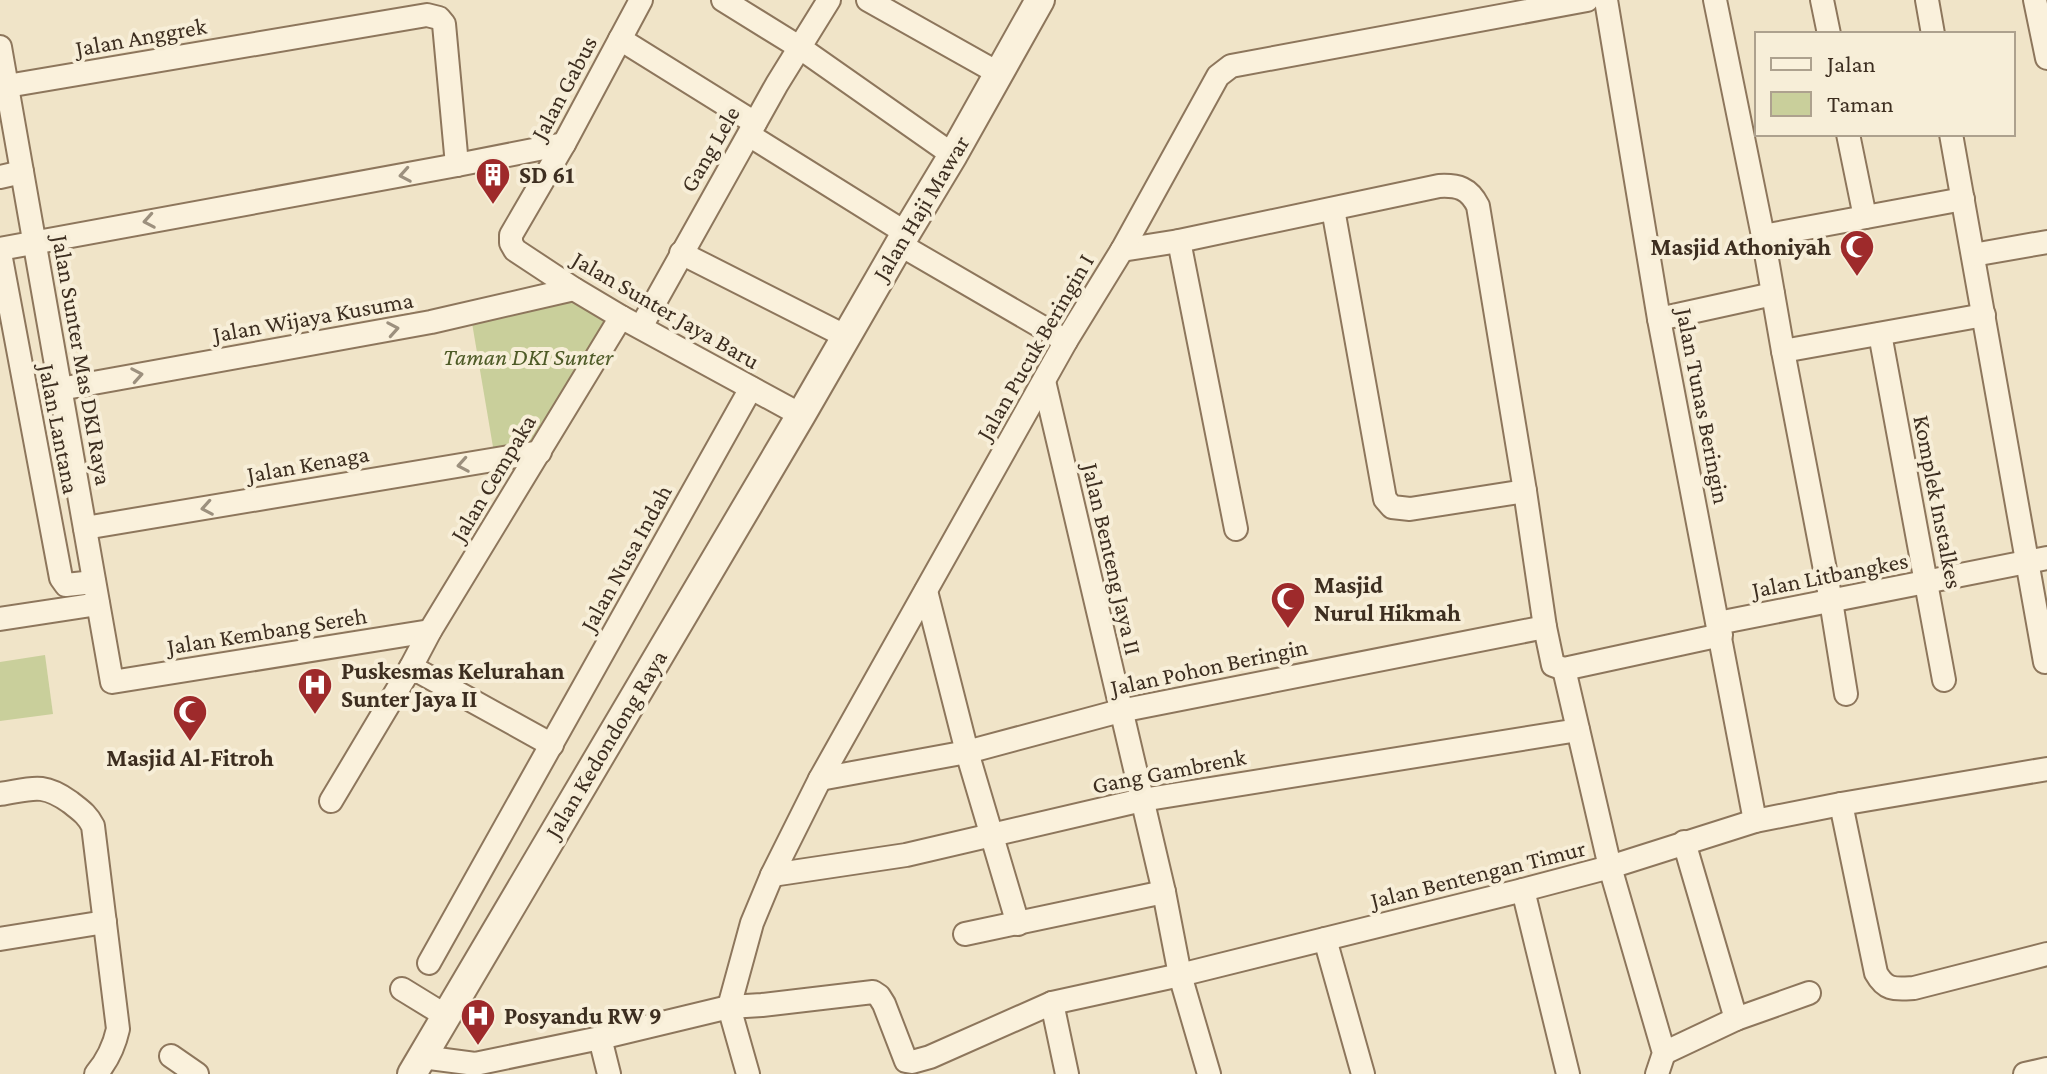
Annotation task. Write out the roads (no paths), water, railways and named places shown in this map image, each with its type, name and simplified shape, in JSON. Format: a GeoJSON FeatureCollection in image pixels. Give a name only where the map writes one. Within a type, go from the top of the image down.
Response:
{"type":"FeatureCollection","features":[{"type":"Feature","properties":{"kind":"street","name":"Jalan Gabus"},"geometry":{"type":"LineString","coordinates":[[511,243],[511,235],[641,0]]}},
{"type":"Feature","properties":{"kind":"street"},"geometry":{"type":"LineString","coordinates":[[723,0],[799,47],[953,155]]}},
{"type":"Feature","properties":{"kind":"street","name":"Gang Lele"},"geometry":{"type":"LineString","coordinates":[[631,322],[681,253],[829,0]]}},
{"type":"Feature","properties":{"kind":"street"},"geometry":{"type":"LineString","coordinates":[[868,0],[998,73]]}},
{"type":"Feature","properties":{"kind":"street","name":"Jalan Haji Mawar"},"geometry":{"type":"LineString","coordinates":[[801,415],[1040,0]]}},
{"type":"Feature","properties":{"kind":"street","name":"Jalan Pucuk Beringin I"},"geometry":{"type":"LineString","coordinates":[[731,996],[752,923],[772,875],[820,779],[1218,76],[1231,66],[1587,0]]}},
{"type":"Feature","properties":{"kind":"street","name":"Jalan Tunas Beringin"},"geometry":{"type":"LineString","coordinates":[[1606,0],[1659,319],[1755,821]]}},
{"type":"Feature","properties":{"kind":"street"},"geometry":{"type":"LineString","coordinates":[[1715,0],[1763,236],[1846,694]]}},
{"type":"Feature","properties":{"kind":"street"},"geometry":{"type":"LineString","coordinates":[[1822,0],[1829,32]]}},
{"type":"Feature","properties":{"kind":"street"},"geometry":{"type":"LineString","coordinates":[[1927,0],[1933,32]]}},
{"type":"Feature","properties":{"kind":"street"},"geometry":{"type":"LineString","coordinates":[[2035,0],[2046,48]]}},
{"type":"Feature","properties":{"kind":"street"},"geometry":{"type":"LineString","coordinates":[[426,8],[444,24],[457,165]]}},
{"type":"Feature","properties":{"kind":"street","name":"Jalan Anggrek"},"geometry":{"type":"LineString","coordinates":[[7,86],[426,8]]}},
{"type":"Feature","properties":{"kind":"street"},"geometry":{"type":"LineString","coordinates":[[620,39],[752,129],[902,239],[1066,341]]}},
{"type":"Feature","properties":{"kind":"street","name":"Jalan Sunter Mas DKI Raya"},"geometry":{"type":"LineString","coordinates":[[0,47],[7,86],[11,174],[34,242],[112,682]]}},
{"type":"Feature","properties":{"kind":"street"},"geometry":{"type":"LineString","coordinates":[[1848,136],[1865,217]]}},
{"type":"Feature","properties":{"kind":"street"},"geometry":{"type":"LineString","coordinates":[[1951,136],[1984,315],[2037,560],[2045,662]]}},
{"type":"Feature","properties":{"kind":"street"},"geometry":{"type":"LineString","coordinates":[[0,251],[34,242],[564,144]]}},
{"type":"Feature","properties":{"kind":"street"},"geometry":{"type":"LineString","coordinates":[[1122,250],[1179,241],[1439,186],[1464,188],[1478,206],[1553,665],[1564,669],[1719,629]]}},
{"type":"Feature","properties":{"kind":"street"},"geometry":{"type":"LineString","coordinates":[[1763,236],[1963,199]]}},
{"type":"Feature","properties":{"kind":"street"},"geometry":{"type":"LineString","coordinates":[[1333,209],[1385,499],[1392,507],[1410,509],[1525,491]]}},
{"type":"Feature","properties":{"kind":"street"},"geometry":{"type":"LineString","coordinates":[[1179,241],[1236,529]]}},
{"type":"Feature","properties":{"kind":"street"},"geometry":{"type":"LineString","coordinates":[[1973,255],[2047,242]]}},
{"type":"Feature","properties":{"kind":"street","name":"Jalan Sunter Jaya Baru"},"geometry":{"type":"LineString","coordinates":[[511,243],[515,250],[574,289],[801,415]]}},
{"type":"Feature","properties":{"kind":"street","name":"Jalan Lantana"},"geometry":{"type":"LineString","coordinates":[[0,251],[61,578],[66,585],[96,593]]}},
{"type":"Feature","properties":{"kind":"street"},"geometry":{"type":"LineString","coordinates":[[681,253],[845,336]]}},
{"type":"Feature","properties":{"kind":"street","name":"Jalan Wijaya Kusuma"},"geometry":{"type":"LineString","coordinates":[[60,389],[431,322],[574,289]]}},
{"type":"Feature","properties":{"kind":"street"},"geometry":{"type":"LineString","coordinates":[[1659,319],[1773,294]]}},
{"type":"Feature","properties":{"kind":"street"},"geometry":{"type":"LineString","coordinates":[[1783,351],[1984,315]]}},
{"type":"Feature","properties":{"kind":"street","name":"Jalan Cempaka"},"geometry":{"type":"LineString","coordinates":[[331,801],[430,631],[540,452],[631,322]]}},
{"type":"Feature","properties":{"kind":"street","name":"Komplek Instalkes"},"geometry":{"type":"LineString","coordinates":[[1880,334],[1944,680]]}},
{"type":"Feature","properties":{"kind":"street","name":"Jalan Benteng Jaya II"},"geometry":{"type":"LineString","coordinates":[[1044,381],[1164,892],[1180,975],[1209,1074]]}},
{"type":"Feature","properties":{"kind":"street","name":"Jalan Nusa Indah"},"geometry":{"type":"LineString","coordinates":[[429,963],[751,388]]}},
{"type":"Feature","properties":{"kind":"street","name":"Jalan Kedondong Raya"},"geometry":{"type":"LineString","coordinates":[[417,1066],[801,415]]}},
{"type":"Feature","properties":{"kind":"street","name":"Jalan Kenaga"},"geometry":{"type":"LineString","coordinates":[[85,528],[540,452]]}},
{"type":"Feature","properties":{"kind":"street","name":"Jalan Litbangkes"},"geometry":{"type":"LineString","coordinates":[[1719,629],[1831,601],[2037,560]]}},
{"type":"Feature","properties":{"kind":"street"},"geometry":{"type":"LineString","coordinates":[[926,591],[967,752],[1018,924]]}},
{"type":"Feature","properties":{"kind":"street"},"geometry":{"type":"LineString","coordinates":[[0,619],[96,593]]}},
{"type":"Feature","properties":{"kind":"street","name":"Jalan Pohon Beringin"},"geometry":{"type":"LineString","coordinates":[[820,779],[967,752],[1120,711],[1545,627]]}},
{"type":"Feature","properties":{"kind":"street","name":"Jalan Kembang Sereh"},"geometry":{"type":"LineString","coordinates":[[112,682],[430,631]]}},
{"type":"Feature","properties":{"kind":"street"},"geometry":{"type":"LineString","coordinates":[[411,667],[552,745]]}},
{"type":"Feature","properties":{"kind":"street"},"geometry":{"type":"LineString","coordinates":[[1564,669],[1660,1064],[1736,1019],[1809,993]]}},
{"type":"Feature","properties":{"kind":"street","name":"Gang Gambrenk"},"geometry":{"type":"LineString","coordinates":[[772,875],[906,855],[1142,800],[1578,730]]}},
{"type":"Feature","properties":{"kind":"street","name":"Jalan Bentengan Timur"},"geometry":{"type":"LineString","coordinates":[[932,1066],[1052,1003],[1180,975],[1523,890],[1610,867],[1755,821],[2047,769]]}},
{"type":"Feature","properties":{"kind":"street"},"geometry":{"type":"LineString","coordinates":[[0,794],[38,788],[55,791],[87,814],[93,826],[118,1029],[108,1061],[96,1074]]}},
{"type":"Feature","properties":{"kind":"street"},"geometry":{"type":"LineString","coordinates":[[1841,804],[1876,973],[1881,983],[1892,988],[1914,988],[2047,954]]}},
{"type":"Feature","properties":{"kind":"street"},"geometry":{"type":"LineString","coordinates":[[1684,842],[1736,1019]]}},
{"type":"Feature","properties":{"kind":"street"},"geometry":{"type":"LineString","coordinates":[[1523,890],[1568,1074]]}},
{"type":"Feature","properties":{"kind":"street"},"geometry":{"type":"LineString","coordinates":[[965,934],[1164,892]]}},
{"type":"Feature","properties":{"kind":"street"},"geometry":{"type":"LineString","coordinates":[[0,939],[105,922]]}},
{"type":"Feature","properties":{"kind":"street"},"geometry":{"type":"LineString","coordinates":[[1325,939],[1363,1074]]}},
{"type":"Feature","properties":{"kind":"street"},"geometry":{"type":"LineString","coordinates":[[402,989],[446,1016]]}},
{"type":"Feature","properties":{"kind":"street"},"geometry":{"type":"LineString","coordinates":[[417,1066],[476,1069],[600,1038],[731,996],[777,1003],[873,992],[884,1004],[906,1061],[932,1066]]}},
{"type":"Feature","properties":{"kind":"street"},"geometry":{"type":"LineString","coordinates":[[731,996],[748,1074]]}},
{"type":"Feature","properties":{"kind":"street"},"geometry":{"type":"LineString","coordinates":[[1052,1003],[1067,1074]]}},
{"type":"Feature","properties":{"kind":"street"},"geometry":{"type":"LineString","coordinates":[[600,1038],[609,1074]]}},
{"type":"Feature","properties":{"kind":"street"},"geometry":{"type":"LineString","coordinates":[[171,1056],[197,1074]]}},
{"type":"Feature","properties":{"kind":"street"},"geometry":{"type":"LineString","coordinates":[[2025,1074],[2047,1069]]}},
{"type":"Feature","properties":{"kind":"place","name":"SD 61"},"geometry":{"type":"Point","coordinates":[493,206]}},
{"type":"Feature","properties":{"kind":"place","name":"Masjid Athoniyah"},"geometry":{"type":"Point","coordinates":[1857,278]}},
{"type":"Feature","properties":{"kind":"place","name":"Masjid Nurul Hikmah"},"geometry":{"type":"Point","coordinates":[1288,630]}},
{"type":"Feature","properties":{"kind":"place","name":"Puskesmas Kelurahan Sunter Jaya II"},"geometry":{"type":"Point","coordinates":[315,716]}},
{"type":"Feature","properties":{"kind":"place","name":"Masjid Al-Fitroh"},"geometry":{"type":"Point","coordinates":[190,743]}},
{"type":"Feature","properties":{"kind":"place","name":"Posyandu RW 9"},"geometry":{"type":"Point","coordinates":[478,1047]}},
{"type":"Feature","properties":{"kind":"park label","name":"Taman DKI Sunter"},"geometry":{"type":"Point","coordinates":[528,357]}}]}
